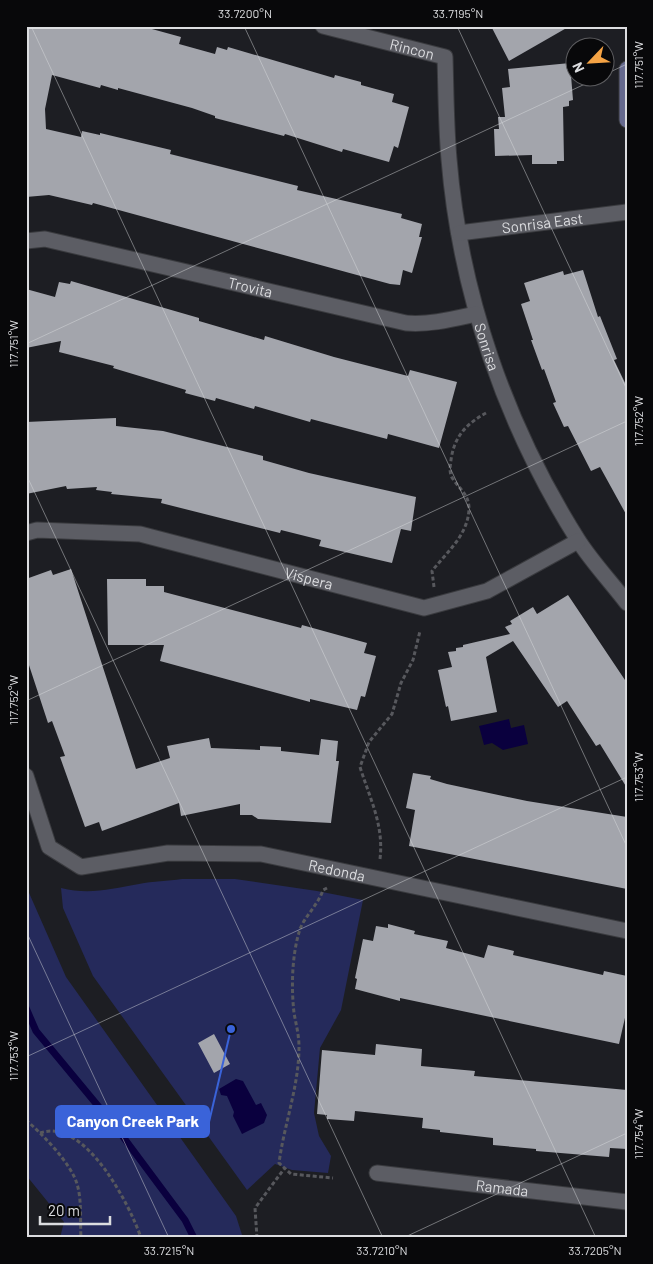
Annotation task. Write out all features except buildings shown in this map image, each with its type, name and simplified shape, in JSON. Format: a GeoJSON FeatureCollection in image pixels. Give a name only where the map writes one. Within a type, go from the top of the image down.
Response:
{"type":"FeatureCollection","features":[{"type":"Feature","properties":{"kind":"street","name":"Rincon"},"geometry":{"type":"LineString","coordinates":[[323,26],[445,57]]}},
{"type":"Feature","properties":{"kind":"street","name":"Sonrisa"},"geometry":{"type":"LineString","coordinates":[[445,57],[449,160],[458,233],[476,314],[502,389],[536,465],[578,541],[627,603]]}},
{"type":"Feature","properties":{"kind":"street"},"geometry":{"type":"LineString","coordinates":[[627,68],[627,120]]}},
{"type":"Feature","properties":{"kind":"street","name":"Sonrisa East"},"geometry":{"type":"LineString","coordinates":[[458,233],[627,212]]}},
{"type":"Feature","properties":{"kind":"street","name":"Trovita"},"geometry":{"type":"LineString","coordinates":[[26,240],[45,239],[406,323],[421,324],[445,321],[476,314]]}},
{"type":"Feature","properties":{"kind":"street","name":"Vispera"},"geometry":{"type":"LineString","coordinates":[[26,533],[37,530],[140,534],[424,608],[487,591],[578,541]]}},
{"type":"Feature","properties":{"kind":"street","name":"Redonda"},"geometry":{"type":"LineString","coordinates":[[26,776],[49,846],[81,867],[168,853],[261,854],[627,931]]}},
{"type":"Feature","properties":{"kind":"street","name":"Ramada"},"geometry":{"type":"LineString","coordinates":[[377,1173],[627,1202]]}},
{"type":"Feature","properties":{"kind":"path"},"geometry":{"type":"LineString","coordinates":[[434,589],[432,571],[454,546],[464,528],[469,510],[468,497],[451,477],[450,468],[453,447],[460,433],[470,422],[486,413]]}},
{"type":"Feature","properties":{"kind":"path"},"geometry":{"type":"LineString","coordinates":[[333,1178],[298,1176],[291,1174],[279,1163],[290,1113],[299,1046],[293,982],[301,928],[319,902],[323,890],[380,862],[382,842],[374,802],[360,767],[369,742],[392,714],[401,683],[413,660],[420,631]]}},
{"type":"Feature","properties":{"kind":"path"},"geometry":{"type":"LineString","coordinates":[[26,1120],[40,1133],[72,1174],[77,1184],[81,1238]]}},
{"type":"Feature","properties":{"kind":"path"},"geometry":{"type":"LineString","coordinates":[[40,1133],[47,1130],[58,1132],[77,1141],[96,1160],[115,1182],[134,1217],[141,1238]]}},
{"type":"Feature","properties":{"kind":"path"},"geometry":{"type":"LineString","coordinates":[[257,1238],[255,1208],[284,1169]]}},
{"type":"Feature","properties":{"kind":"shaded area"},"geometry":{"type":"Polygon","coordinates":[[[509,719],[511,728],[524,725],[528,744],[503,750],[492,743],[484,745],[479,726],[509,719]]]}},
{"type":"Feature","properties":{"kind":"shaded area"},"geometry":{"type":"Polygon","coordinates":[[[182,879],[235,879],[363,900],[341,1010],[320,1048],[314,1113],[319,1136],[331,1156],[328,1173],[292,1170],[275,1164],[247,1190],[93,976],[63,908],[61,888],[81,891],[100,890],[182,879]]]}},
{"type":"Feature","properties":{"kind":"shaded area"},"geometry":{"type":"Polygon","coordinates":[[[26,886],[66,977],[236,1216],[243,1238],[60,1238],[64,1222],[26,1175],[26,886]]]}},
{"type":"Feature","properties":{"kind":"shaded area"},"geometry":{"type":"Polygon","coordinates":[[[236,1079],[243,1081],[256,1105],[261,1103],[267,1115],[264,1123],[242,1134],[233,1116],[234,1112],[227,1096],[221,1095],[219,1089],[236,1079]]]}},
{"type":"Feature","properties":{"kind":"waterway"},"geometry":{"type":"LineString","coordinates":[[26,1008],[36,1031],[118,1130],[185,1220],[194,1238]]}},
{"type":"Feature","properties":{"kind":"place","name":"Canyon Creek Park"},"geometry":{"type":"Point","coordinates":[231,1029]}}]}
